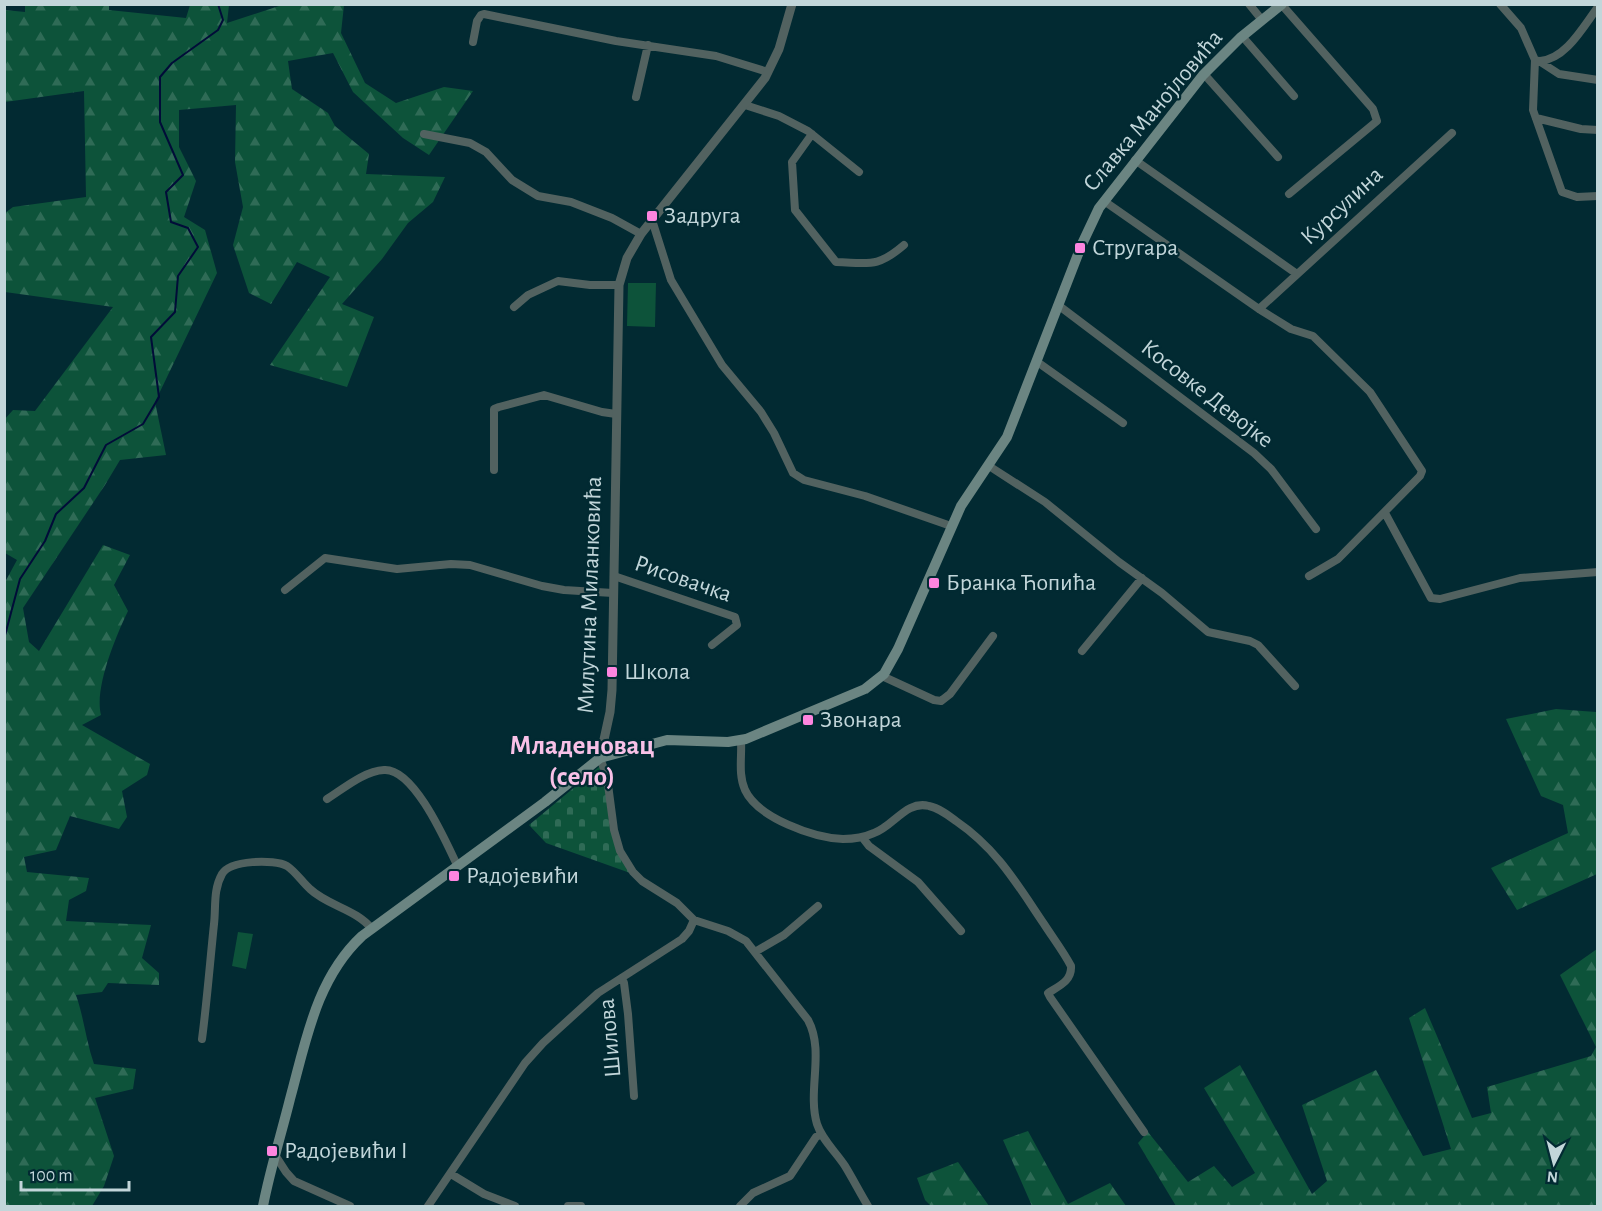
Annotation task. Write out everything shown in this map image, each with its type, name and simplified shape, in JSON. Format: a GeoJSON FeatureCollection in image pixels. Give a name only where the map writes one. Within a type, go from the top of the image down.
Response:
{"type":"FeatureCollection","features":[{"type":"Feature","properties":{"kind":"main road","name":"Славка Манојловића"},"geometry":{"type":"LineString","coordinates":[[600,758],[672,739],[741,741],[861,691],[882,676],[898,649],[951,526],[970,491],[989,466],[1009,433],[1082,244],[1104,201],[1204,74],[1242,36],[1282,5]]}},
{"type":"Feature","properties":{"kind":"main road"},"geometry":{"type":"LineString","coordinates":[[263,1206],[307,1037],[322,993],[343,956],[372,929],[545,802],[600,758]]}},
{"type":"Feature","properties":{"kind":"street","name":"Милутина Миланковића"},"geometry":{"type":"LineString","coordinates":[[600,758],[611,704],[619,285],[627,258],[641,234],[745,105],[768,72],[782,42],[792,4]]}},
{"type":"Feature","properties":{"kind":"street"},"geometry":{"type":"LineString","coordinates":[[1249,4],[1262,20]]}},
{"type":"Feature","properties":{"kind":"street"},"geometry":{"type":"LineString","coordinates":[[1500,4],[1521,28],[1538,60],[1559,74],[1598,80]]}},
{"type":"Feature","properties":{"kind":"street"},"geometry":{"type":"LineString","coordinates":[[1282,5],[1373,109],[1377,121],[1289,194]]}},
{"type":"Feature","properties":{"kind":"street"},"geometry":{"type":"LineString","coordinates":[[1538,60],[1554,58],[1578,35],[1598,8]]}},
{"type":"Feature","properties":{"kind":"street"},"geometry":{"type":"LineString","coordinates":[[473,42],[477,21],[484,14],[616,41],[716,57],[768,72]]}},
{"type":"Feature","properties":{"kind":"street"},"geometry":{"type":"LineString","coordinates":[[1242,36],[1294,96]]}},
{"type":"Feature","properties":{"kind":"street"},"geometry":{"type":"LineString","coordinates":[[636,97],[648,45]]}},
{"type":"Feature","properties":{"kind":"street"},"geometry":{"type":"LineString","coordinates":[[1538,60],[1533,110],[1562,192],[1577,197],[1598,196]]}},
{"type":"Feature","properties":{"kind":"street"},"geometry":{"type":"LineString","coordinates":[[1204,74],[1278,157]]}},
{"type":"Feature","properties":{"kind":"street"},"geometry":{"type":"LineString","coordinates":[[745,105],[779,116],[812,134],[859,172]]}},
{"type":"Feature","properties":{"kind":"street"},"geometry":{"type":"LineString","coordinates":[[1536,118],[1581,129],[1598,130]]}},
{"type":"Feature","properties":{"kind":"street","name":"Курсулина"},"geometry":{"type":"LineString","coordinates":[[1259,309],[1452,133]]}},
{"type":"Feature","properties":{"kind":"street"},"geometry":{"type":"LineString","coordinates":[[424,134],[470,143],[486,152],[512,180],[538,196],[571,202],[612,218],[641,234]]}},
{"type":"Feature","properties":{"kind":"street"},"geometry":{"type":"LineString","coordinates":[[812,134],[792,162],[795,210],[836,262],[873,264],[891,256],[904,245]]}},
{"type":"Feature","properties":{"kind":"street"},"geometry":{"type":"LineString","coordinates":[[1135,160],[1297,273]]}},
{"type":"Feature","properties":{"kind":"street"},"geometry":{"type":"LineString","coordinates":[[1104,201],[1259,309],[1291,329],[1313,336],[1370,392],[1422,471],[1420,476],[1385,513],[1378,517],[1338,559],[1309,576]]}},
{"type":"Feature","properties":{"kind":"street"},"geometry":{"type":"LineString","coordinates":[[652,220],[670,280],[722,365],[761,412],[793,473],[804,480],[865,496],[951,526]]}},
{"type":"Feature","properties":{"kind":"street"},"geometry":{"type":"LineString","coordinates":[[514,307],[528,295],[558,280],[590,285],[619,285]]}},
{"type":"Feature","properties":{"kind":"street","name":"Косовке Девојке"},"geometry":{"type":"LineString","coordinates":[[1058,305],[1254,453],[1271,469],[1316,529]]}},
{"type":"Feature","properties":{"kind":"street"},"geometry":{"type":"LineString","coordinates":[[1036,361],[1124,423]]}},
{"type":"Feature","properties":{"kind":"street"},"geometry":{"type":"LineString","coordinates":[[494,470],[494,409],[499,406],[544,395],[616,414]]}},
{"type":"Feature","properties":{"kind":"street"},"geometry":{"type":"LineString","coordinates":[[989,466],[1045,502],[1162,593],[1208,632],[1250,641],[1258,645],[1295,686]]}},
{"type":"Feature","properties":{"kind":"street"},"geometry":{"type":"LineString","coordinates":[[1385,513],[1431,598],[1440,599],[1520,578],[1598,572]]}},
{"type":"Feature","properties":{"kind":"street"},"geometry":{"type":"LineString","coordinates":[[285,590],[325,558],[397,569],[451,564],[470,565],[542,586],[613,593]]}},
{"type":"Feature","properties":{"kind":"street","name":"Рисовачка"},"geometry":{"type":"LineString","coordinates":[[614,576],[735,617],[737,621],[735,626],[712,645]]}},
{"type":"Feature","properties":{"kind":"street"},"geometry":{"type":"LineString","coordinates":[[1082,651],[1142,579]]}},
{"type":"Feature","properties":{"kind":"street"},"geometry":{"type":"LineString","coordinates":[[882,676],[934,700],[941,701],[950,694],[993,636]]}},
{"type":"Feature","properties":{"kind":"street"},"geometry":{"type":"LineString","coordinates":[[741,741],[742,781],[747,794],[758,807],[785,822],[819,836],[843,839],[862,837],[885,829],[910,807],[928,805],[959,823],[988,847],[1009,870],[1071,966],[1068,979],[1047,993],[1144,1132]]}},
{"type":"Feature","properties":{"kind":"street"},"geometry":{"type":"LineString","coordinates":[[600,758],[607,777],[614,830],[628,865],[642,881],[677,903],[694,920],[733,933],[746,941],[808,1020],[815,1044],[815,1116],[821,1134],[845,1166],[867,1206]]}},
{"type":"Feature","properties":{"kind":"street"},"geometry":{"type":"LineString","coordinates":[[327,799],[365,775],[383,770],[395,772],[428,806],[457,865]]}},
{"type":"Feature","properties":{"kind":"street"},"geometry":{"type":"LineString","coordinates":[[862,837],[869,846],[918,882],[961,931]]}},
{"type":"Feature","properties":{"kind":"street"},"geometry":{"type":"LineString","coordinates":[[202,1039],[215,920],[216,889],[226,869],[243,863],[283,864],[312,891],[354,915],[372,929]]}},
{"type":"Feature","properties":{"kind":"street"},"geometry":{"type":"LineString","coordinates":[[755,952],[784,935],[818,906]]}},
{"type":"Feature","properties":{"kind":"street"},"geometry":{"type":"LineString","coordinates":[[428,1206],[525,1063],[543,1043],[590,1000],[682,939],[694,920]]}},
{"type":"Feature","properties":{"kind":"street","name":"Шилова"},"geometry":{"type":"LineString","coordinates":[[622,978],[628,1014],[634,1096]]}},
{"type":"Feature","properties":{"kind":"street"},"geometry":{"type":"LineString","coordinates":[[740,1206],[753,1193],[790,1176],[816,1137],[821,1134]]}},
{"type":"Feature","properties":{"kind":"street"},"geometry":{"type":"LineString","coordinates":[[275,1155],[294,1181],[350,1206]]}},
{"type":"Feature","properties":{"kind":"street"},"geometry":{"type":"LineString","coordinates":[[451,1174],[484,1194],[515,1206]]}},
{"type":"Feature","properties":{"kind":"street"},"geometry":{"type":"LineString","coordinates":[[568,1206],[581,1206]]}},
{"type":"Feature","properties":{"kind":"green space"},"geometry":{"type":"Polygon","coordinates":[[[109,4],[109,10],[186,18],[190,5],[229,5],[227,23],[282,5],[344,5],[341,33],[365,83],[396,103],[444,87],[473,91],[429,155],[403,138],[353,92],[333,53],[288,61],[292,89],[328,113],[335,126],[369,154],[366,174],[445,177],[433,202],[408,223],[382,259],[342,304],[374,317],[347,387],[270,365],[330,277],[297,262],[271,304],[249,293],[233,245],[243,207],[235,162],[236,105],[179,110],[179,147],[196,181],[184,217],[205,230],[217,273],[155,402],[166,455],[120,460],[23,608],[29,642],[39,651],[103,545],[130,555],[114,585],[128,611],[112,648],[103,677],[101,715],[82,725],[150,764],[147,775],[122,791],[127,817],[119,829],[70,816],[56,850],[24,857],[27,872],[89,878],[86,891],[69,900],[66,921],[151,925],[142,958],[159,973],[159,985],[108,983],[102,992],[76,995],[94,1064],[136,1069],[133,1089],[95,1098],[114,1156],[104,1186],[92,1206],[5,1206],[4,584],[17,560],[5,553],[4,420],[13,410],[35,411],[113,307],[5,292],[5,213],[13,207],[86,197],[84,91],[5,102],[5,10],[25,12],[25,5],[109,4]]]}},
{"type":"Feature","properties":{"kind":"green space"},"geometry":{"type":"Polygon","coordinates":[[[628,283],[656,283],[655,327],[627,326],[628,283]]]}},
{"type":"Feature","properties":{"kind":"green space"},"geometry":{"type":"Polygon","coordinates":[[[1556,709],[1596,712],[1597,716],[1597,874],[1517,910],[1491,868],[1568,833],[1563,805],[1541,796],[1506,719],[1556,709]]]}},
{"type":"Feature","properties":{"kind":"green space"},"geometry":{"type":"Polygon","coordinates":[[[600,766],[607,791],[609,820],[616,846],[633,874],[546,843],[529,825],[600,766]]]}},
{"type":"Feature","properties":{"kind":"green space"},"geometry":{"type":"Polygon","coordinates":[[[238,932],[253,934],[246,969],[232,966],[238,932]]]}},
{"type":"Feature","properties":{"kind":"green space"},"geometry":{"type":"Polygon","coordinates":[[[1597,949],[1597,1206],[1176,1206],[1138,1143],[1148,1132],[1188,1182],[1214,1166],[1232,1187],[1255,1173],[1204,1088],[1240,1065],[1312,1194],[1327,1181],[1302,1105],[1376,1070],[1423,1156],[1451,1149],[1409,1018],[1425,1008],[1472,1118],[1491,1113],[1487,1087],[1591,1056],[1596,1047],[1560,975],[1597,949]]]}},
{"type":"Feature","properties":{"kind":"green space"},"geometry":{"type":"Polygon","coordinates":[[[1028,1131],[1068,1204],[1110,1183],[1126,1206],[1032,1206],[1003,1140],[1028,1131]]]}},
{"type":"Feature","properties":{"kind":"green space"},"geometry":{"type":"Polygon","coordinates":[[[958,1162],[989,1206],[931,1206],[925,1200],[917,1178],[958,1162]]]}},
{"type":"Feature","properties":{"kind":"waterway"},"geometry":{"type":"LineString","coordinates":[[4,639],[20,579],[45,541],[56,514],[84,488],[106,445],[143,424],[159,397],[151,337],[175,312],[178,276],[198,247],[188,228],[171,222],[166,192],[183,175],[160,122],[160,77],[172,63],[218,30],[223,20],[218,4]]}},
{"type":"Feature","properties":{"kind":"place","name":"Задруга"},"geometry":{"type":"Point","coordinates":[652,216]}},
{"type":"Feature","properties":{"kind":"place","name":"Стругара"},"geometry":{"type":"Point","coordinates":[1080,248]}},
{"type":"Feature","properties":{"kind":"place","name":"Бранка Ћопића"},"geometry":{"type":"Point","coordinates":[934,583]}},
{"type":"Feature","properties":{"kind":"place","name":"Школа"},"geometry":{"type":"Point","coordinates":[612,672]}},
{"type":"Feature","properties":{"kind":"place","name":"Звонара"},"geometry":{"type":"Point","coordinates":[808,720]}},
{"type":"Feature","properties":{"kind":"place","name":"Радојевићи"},"geometry":{"type":"Point","coordinates":[454,876]}},
{"type":"Feature","properties":{"kind":"place","name":"Радојевићи I"},"geometry":{"type":"Point","coordinates":[272,1151]}},
{"type":"Feature","properties":{"kind":"district","name":"Младеновац (село)"},"geometry":{"type":"Point","coordinates":[582,760]}}]}
